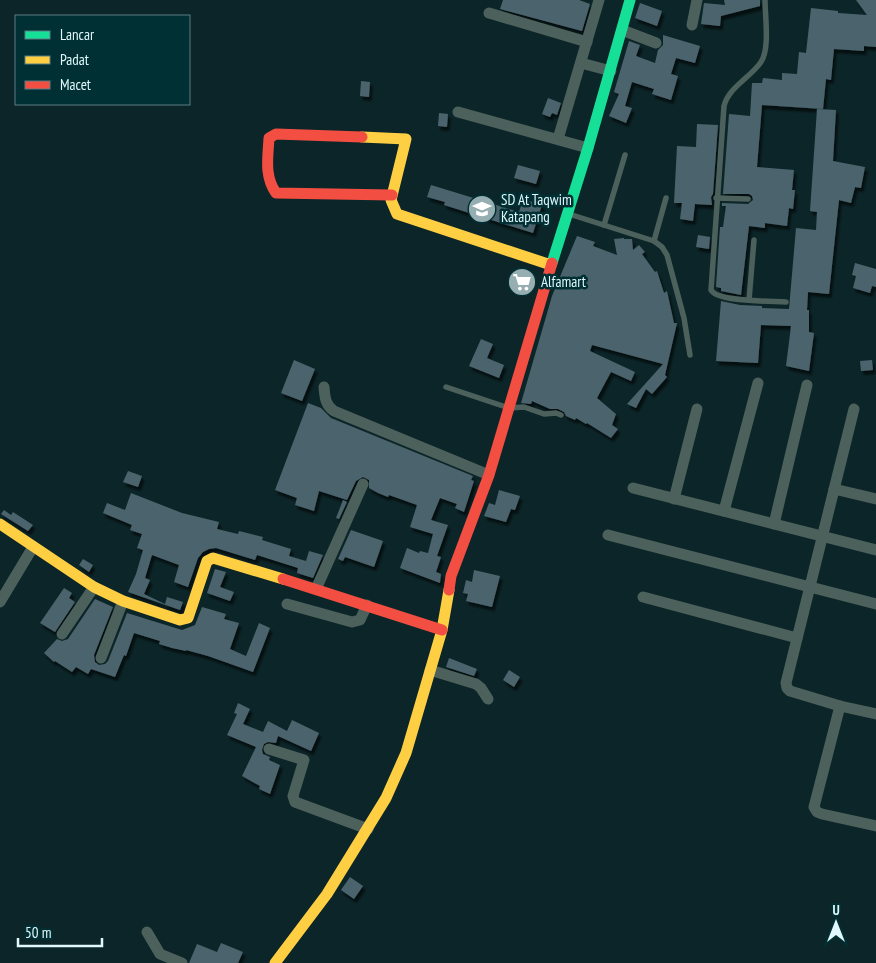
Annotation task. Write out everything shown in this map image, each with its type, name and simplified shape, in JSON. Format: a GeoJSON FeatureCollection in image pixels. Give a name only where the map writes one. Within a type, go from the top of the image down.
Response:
{"type":"FeatureCollection","features":[{"type":"Feature","properties":{"kind":"street"},"geometry":{"type":"LineString","coordinates":[[558,140],[599,0]]}},
{"type":"Feature","properties":{"kind":"street"},"geometry":{"type":"LineString","coordinates":[[275,963],[327,894],[386,798],[406,753],[442,630],[452,576],[489,475],[551,265],[588,148],[622,30],[628,0]]}},
{"type":"Feature","properties":{"kind":"street"},"geometry":{"type":"LineString","coordinates":[[692,25],[697,0]]}},
{"type":"Feature","properties":{"kind":"street"},"geometry":{"type":"LineString","coordinates":[[489,13],[587,42]]}},
{"type":"Feature","properties":{"kind":"street"},"geometry":{"type":"LineString","coordinates":[[622,30],[656,43]]}},
{"type":"Feature","properties":{"kind":"street"},"geometry":{"type":"LineString","coordinates":[[581,63],[610,70]]}},
{"type":"Feature","properties":{"kind":"street"},"geometry":{"type":"LineString","coordinates":[[458,112],[588,148]]}},
{"type":"Feature","properties":{"kind":"street"},"geometry":{"type":"LineString","coordinates":[[392,195],[276,192],[268,180],[269,138],[276,134],[406,138],[391,200],[397,214],[551,265]]}},
{"type":"Feature","properties":{"kind":"street"},"geometry":{"type":"LineString","coordinates":[[724,511],[758,383]]}},
{"type":"Feature","properties":{"kind":"street"},"geometry":{"type":"LineString","coordinates":[[774,524],[807,386]]}},
{"type":"Feature","properties":{"kind":"street"},"geometry":{"type":"LineString","coordinates":[[324,387],[326,401],[329,408],[334,411],[489,475]]}},
{"type":"Feature","properties":{"kind":"street"},"geometry":{"type":"LineString","coordinates":[[674,498],[697,409]]}},
{"type":"Feature","properties":{"kind":"street"},"geometry":{"type":"LineString","coordinates":[[854,409],[786,683],[790,692],[876,714]]}},
{"type":"Feature","properties":{"kind":"street"},"geometry":{"type":"LineString","coordinates":[[316,589],[363,484]]}},
{"type":"Feature","properties":{"kind":"street"},"geometry":{"type":"LineString","coordinates":[[633,488],[876,550]]}},
{"type":"Feature","properties":{"kind":"street"},"geometry":{"type":"LineString","coordinates":[[834,489],[876,499]]}},
{"type":"Feature","properties":{"kind":"street"},"geometry":{"type":"LineString","coordinates":[[0,524],[94,587],[123,601],[184,620],[188,618],[207,561],[213,558],[442,630]]}},
{"type":"Feature","properties":{"kind":"street"},"geometry":{"type":"LineString","coordinates":[[608,535],[876,604]]}},
{"type":"Feature","properties":{"kind":"street"},"geometry":{"type":"LineString","coordinates":[[0,602],[33,547]]}},
{"type":"Feature","properties":{"kind":"street"},"geometry":{"type":"LineString","coordinates":[[62,634],[94,587]]}},
{"type":"Feature","properties":{"kind":"street"},"geometry":{"type":"LineString","coordinates":[[644,597],[797,638]]}},
{"type":"Feature","properties":{"kind":"street"},"geometry":{"type":"LineString","coordinates":[[102,658],[123,601]]}},
{"type":"Feature","properties":{"kind":"street"},"geometry":{"type":"LineString","coordinates":[[287,604],[352,622],[360,620],[367,605]]}},
{"type":"Feature","properties":{"kind":"street"},"geometry":{"type":"LineString","coordinates":[[430,670],[476,684],[488,699]]}},
{"type":"Feature","properties":{"kind":"street"},"geometry":{"type":"LineString","coordinates":[[840,706],[814,807],[816,812],[822,814],[876,826]]}},
{"type":"Feature","properties":{"kind":"street"},"geometry":{"type":"LineString","coordinates":[[269,749],[304,760],[293,796],[295,802],[368,828]]}},
{"type":"Feature","properties":{"kind":"street"},"geometry":{"type":"LineString","coordinates":[[147,932],[160,954],[182,963]]}},
{"type":"Feature","properties":{"kind":"lane"},"geometry":{"type":"LineString","coordinates":[[764,0],[766,49],[762,62],[727,97],[724,103],[711,290],[716,295],[749,300],[786,302]]}},
{"type":"Feature","properties":{"kind":"lane"},"geometry":{"type":"LineString","coordinates":[[604,225],[625,154]]}},
{"type":"Feature","properties":{"kind":"lane"},"geometry":{"type":"LineString","coordinates":[[654,241],[666,198]]}},
{"type":"Feature","properties":{"kind":"lane"},"geometry":{"type":"LineString","coordinates":[[716,198],[748,199]]}},
{"type":"Feature","properties":{"kind":"lane"},"geometry":{"type":"LineString","coordinates":[[567,213],[654,241],[662,246],[667,255],[684,318],[690,356]]}},
{"type":"Feature","properties":{"kind":"lane"},"geometry":{"type":"LineString","coordinates":[[749,300],[754,240]]}},
{"type":"Feature","properties":{"kind":"lane"},"geometry":{"type":"LineString","coordinates":[[446,387],[509,408],[524,407],[544,414],[556,413],[561,415]]}},
{"type":"Feature","properties":{"kind":"building"},"geometry":{"type":"Polygon","coordinates":[[[503,0],[579,0],[590,4],[582,31],[500,9],[503,0]]]}},
{"type":"Feature","properties":{"kind":"building"},"geometry":{"type":"Polygon","coordinates":[[[724,0],[760,0],[760,6],[721,16],[720,26],[701,24],[704,3],[725,5],[724,0]]]}},
{"type":"Feature","properties":{"kind":"building"},"geometry":{"type":"Polygon","coordinates":[[[856,0],[876,0],[876,47],[864,46],[864,51],[834,49],[831,80],[826,79],[823,109],[762,105],[757,167],[794,170],[792,190],[795,190],[793,209],[789,208],[787,226],[765,223],[765,228],[749,226],[741,295],[721,291],[721,288],[716,287],[720,227],[723,227],[726,206],[722,206],[722,203],[748,204],[753,200],[749,194],[723,194],[729,114],[750,116],[752,83],[762,83],[763,78],[782,80],[782,73],[797,74],[799,52],[806,53],[811,8],[838,11],[838,13],[867,15],[856,0]]]}},
{"type":"Feature","properties":{"kind":"building"},"geometry":{"type":"Polygon","coordinates":[[[640,3],[662,11],[657,26],[635,18],[640,3]]]}},
{"type":"Feature","properties":{"kind":"building"},"geometry":{"type":"Polygon","coordinates":[[[663,35],[700,46],[695,63],[676,58],[671,74],[678,76],[671,100],[652,94],[654,89],[632,82],[625,106],[632,108],[626,123],[609,116],[619,94],[614,92],[629,41],[640,45],[636,56],[655,63],[658,50],[663,45],[663,35]]]}},
{"type":"Feature","properties":{"kind":"building"},"geometry":{"type":"Polygon","coordinates":[[[361,81],[370,82],[369,97],[360,96],[361,81]]]}},
{"type":"Feature","properties":{"kind":"building"},"geometry":{"type":"Polygon","coordinates":[[[548,98],[561,103],[557,115],[552,113],[550,117],[542,114],[548,98]]]}},
{"type":"Feature","properties":{"kind":"building"},"geometry":{"type":"Polygon","coordinates":[[[817,109],[836,110],[833,161],[865,167],[861,188],[855,187],[851,203],[839,200],[829,294],[808,292],[809,332],[814,333],[809,371],[786,366],[791,326],[761,325],[758,363],[716,361],[721,301],[740,305],[762,306],[762,308],[789,309],[796,228],[816,230],[817,212],[810,211],[817,109]]]}},
{"type":"Feature","properties":{"kind":"building"},"geometry":{"type":"Polygon","coordinates":[[[439,113],[448,114],[447,127],[438,126],[439,113]]]}},
{"type":"Feature","properties":{"kind":"building"},"geometry":{"type":"Polygon","coordinates":[[[697,124],[718,125],[713,194],[711,197],[712,205],[695,204],[693,221],[680,219],[682,203],[674,203],[677,146],[696,147],[697,124]]]}},
{"type":"Feature","properties":{"kind":"building"},"geometry":{"type":"Polygon","coordinates":[[[518,165],[540,171],[536,184],[514,178],[518,165]]]}},
{"type":"Feature","properties":{"kind":"building","name":"SD At Taqwim Katapang"},"geometry":{"type":"Polygon","coordinates":[[[431,185],[519,212],[523,199],[542,205],[533,233],[444,205],[445,202],[427,197],[431,185]]]}},
{"type":"Feature","properties":{"kind":"building"},"geometry":{"type":"Polygon","coordinates":[[[698,235],[710,237],[709,249],[696,247],[698,235]]]}},
{"type":"Feature","properties":{"kind":"building"},"geometry":{"type":"Polygon","coordinates":[[[577,236],[595,242],[593,246],[617,255],[614,239],[632,239],[633,250],[639,245],[645,252],[642,254],[655,272],[657,271],[664,293],[667,291],[674,323],[677,323],[665,375],[667,377],[652,394],[646,389],[636,408],[627,404],[663,364],[592,345],[590,351],[635,372],[631,381],[611,372],[597,398],[616,414],[612,425],[618,429],[611,438],[587,423],[566,416],[564,412],[558,409],[550,409],[532,401],[531,404],[521,403],[552,296],[577,236]]]}},
{"type":"Feature","properties":{"kind":"building"},"geometry":{"type":"Polygon","coordinates":[[[855,263],[876,269],[876,287],[872,286],[870,293],[853,288],[856,276],[852,275],[855,263]]]}},
{"type":"Feature","properties":{"kind":"building"},"geometry":{"type":"Polygon","coordinates":[[[481,339],[493,344],[487,358],[504,365],[499,378],[469,366],[481,339]]]}},
{"type":"Feature","properties":{"kind":"building"},"geometry":{"type":"Polygon","coordinates":[[[294,360],[315,369],[302,401],[281,393],[294,360]]]}},
{"type":"Feature","properties":{"kind":"building"},"geometry":{"type":"Polygon","coordinates":[[[872,360],[873,370],[861,371],[860,361],[872,360]]]}},
{"type":"Feature","properties":{"kind":"building"},"geometry":{"type":"Polygon","coordinates":[[[308,403],[321,408],[331,418],[473,476],[471,480],[474,481],[464,512],[455,508],[457,504],[440,498],[431,520],[448,525],[437,556],[441,557],[436,572],[441,574],[440,583],[400,568],[407,548],[419,553],[420,551],[428,553],[433,534],[410,527],[417,505],[378,493],[369,488],[369,480],[363,477],[356,481],[347,500],[319,491],[314,511],[295,505],[297,498],[275,490],[308,403]]]}},
{"type":"Feature","properties":{"kind":"building"},"geometry":{"type":"Polygon","coordinates":[[[128,471],[142,476],[138,487],[123,482],[128,471]]]}},
{"type":"Feature","properties":{"kind":"building"},"geometry":{"type":"Polygon","coordinates":[[[499,490],[520,496],[515,510],[511,509],[506,522],[484,516],[489,503],[495,505],[499,490]]]}},
{"type":"Feature","properties":{"kind":"building"},"geometry":{"type":"Polygon","coordinates":[[[131,493],[182,513],[219,522],[217,529],[238,534],[239,531],[263,537],[262,540],[291,549],[289,556],[306,561],[309,551],[323,555],[313,578],[297,573],[298,568],[257,555],[255,560],[216,548],[209,549],[198,558],[188,587],[174,582],[179,565],[152,555],[145,578],[150,580],[144,594],[165,604],[167,597],[183,602],[180,610],[128,592],[143,550],[137,548],[142,534],[130,530],[132,525],[103,513],[107,503],[125,510],[131,493]]]}},
{"type":"Feature","properties":{"kind":"building"},"geometry":{"type":"Polygon","coordinates":[[[343,500],[347,502],[339,519],[336,518],[343,500]]]}},
{"type":"Feature","properties":{"kind":"building"},"geometry":{"type":"Polygon","coordinates":[[[4,510],[11,515],[13,512],[33,525],[28,531],[1,514],[4,510]]]}},
{"type":"Feature","properties":{"kind":"building"},"geometry":{"type":"Polygon","coordinates":[[[351,530],[383,541],[374,567],[345,557],[343,561],[338,559],[351,530]]]}},
{"type":"Feature","properties":{"kind":"building"},"geometry":{"type":"Polygon","coordinates":[[[83,559],[93,565],[89,572],[79,565],[83,559]]]}},
{"type":"Feature","properties":{"kind":"building"},"geometry":{"type":"Polygon","coordinates":[[[215,569],[226,572],[220,587],[234,592],[230,601],[207,593],[215,569]]]}},
{"type":"Feature","properties":{"kind":"building"},"geometry":{"type":"Polygon","coordinates":[[[474,570],[500,576],[492,607],[466,601],[468,594],[463,593],[466,580],[472,582],[474,570]]]}},
{"type":"Feature","properties":{"kind":"building"},"geometry":{"type":"Polygon","coordinates":[[[64,588],[72,593],[69,598],[75,602],[55,632],[40,623],[64,588]]]}},
{"type":"Feature","properties":{"kind":"building"},"geometry":{"type":"Polygon","coordinates":[[[95,599],[113,607],[94,655],[95,662],[99,665],[105,664],[108,661],[127,613],[182,630],[195,625],[202,607],[226,614],[224,619],[239,623],[230,649],[246,656],[259,623],[270,628],[253,672],[208,656],[159,644],[160,641],[134,633],[126,656],[124,655],[115,677],[91,669],[88,674],[76,667],[72,672],[54,662],[44,653],[57,639],[62,641],[68,639],[95,599]]]}},
{"type":"Feature","properties":{"kind":"building"},"geometry":{"type":"Polygon","coordinates":[[[449,658],[477,669],[474,676],[446,667],[449,658]]]}},
{"type":"Feature","properties":{"kind":"building"},"geometry":{"type":"Polygon","coordinates":[[[509,670],[520,677],[514,687],[503,680],[509,670]]]}},
{"type":"Feature","properties":{"kind":"building"},"geometry":{"type":"Polygon","coordinates":[[[238,703],[250,709],[243,724],[263,732],[268,721],[287,731],[292,720],[319,733],[311,751],[278,736],[276,743],[268,742],[264,744],[263,754],[270,757],[269,760],[280,765],[270,794],[259,789],[260,786],[242,776],[256,747],[227,735],[237,714],[234,713],[238,703]]]}},
{"type":"Feature","properties":{"kind":"building"},"geometry":{"type":"Polygon","coordinates":[[[350,877],[363,886],[354,899],[341,890],[350,877]]]}},
{"type":"Feature","properties":{"kind":"building"},"geometry":{"type":"Polygon","coordinates":[[[221,943],[243,952],[238,963],[189,963],[197,944],[217,952],[221,943]]]}},
{"type":"Feature","properties":{"kind":"traffic: fast"},"geometry":{"type":"LineString","coordinates":[[552,263],[588,148],[630,0]]}},
{"type":"Feature","properties":{"kind":"traffic: slow"},"geometry":{"type":"LineString","coordinates":[[362,137],[406,139],[391,200],[397,214],[551,265]]}},
{"type":"Feature","properties":{"kind":"traffic: slow"},"geometry":{"type":"LineString","coordinates":[[0,524],[94,587],[123,601],[180,620],[188,618],[207,561],[213,558],[283,579]]}},
{"type":"Feature","properties":{"kind":"traffic: slow"},"geometry":{"type":"LineString","coordinates":[[275,963],[327,894],[386,798],[406,753],[442,630],[449,590]]}},
{"type":"Feature","properties":{"kind":"traffic: jam"},"geometry":{"type":"LineString","coordinates":[[362,137],[276,134],[269,138],[268,173],[272,187],[276,193],[392,195]]}},
{"type":"Feature","properties":{"kind":"traffic: jam"},"geometry":{"type":"LineString","coordinates":[[449,590],[451,576],[489,475],[552,263]]}},
{"type":"Feature","properties":{"kind":"traffic: jam"},"geometry":{"type":"LineString","coordinates":[[283,579],[442,630]]}},
{"type":"Feature","properties":{"kind":"place","name":"SD At Taqwim Katapang"},"geometry":{"type":"Point","coordinates":[482,209]}},
{"type":"Feature","properties":{"kind":"place","name":"Alfamart"},"geometry":{"type":"Point","coordinates":[522,282]}}]}
